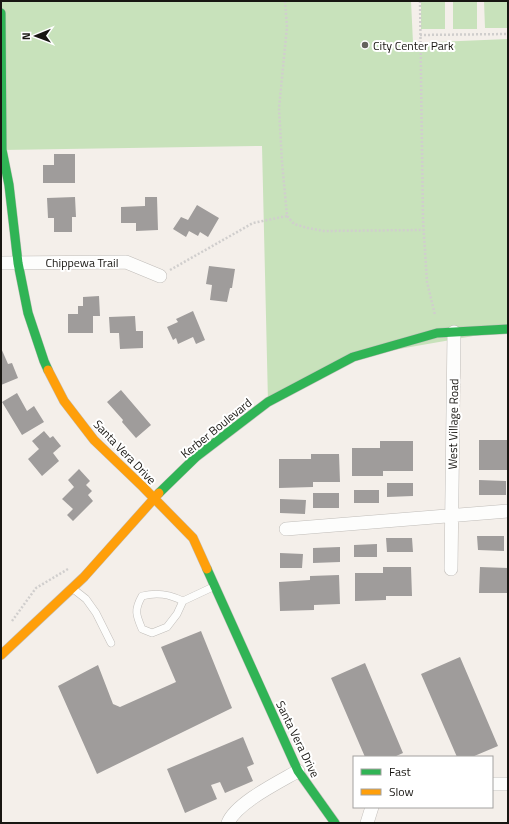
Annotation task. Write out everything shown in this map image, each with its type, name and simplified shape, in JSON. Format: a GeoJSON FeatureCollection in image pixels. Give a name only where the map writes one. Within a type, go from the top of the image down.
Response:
{"type":"FeatureCollection","features":[{"type":"Feature","properties":{"kind":"street","name":"Santa Vera Drive"},"geometry":{"type":"LineString","coordinates":[[1,13],[2,150],[9,185],[18,263],[28,313],[44,361],[64,401],[94,440],[193,538],[298,771],[335,823]]}},
{"type":"Feature","properties":{"kind":"street","name":"Chippewa Trail"},"geometry":{"type":"LineString","coordinates":[[1,263],[126,262],[160,276]]}},
{"type":"Feature","properties":{"kind":"street","name":"Kerber Boulevard"},"geometry":{"type":"LineString","coordinates":[[1,655],[84,578],[154,498],[196,457],[268,402],[353,357],[437,333],[508,329]]}},
{"type":"Feature","properties":{"kind":"street","name":"West Village Road"},"geometry":{"type":"LineString","coordinates":[[451,569],[454,332]]}},
{"type":"Feature","properties":{"kind":"street"},"geometry":{"type":"LineString","coordinates":[[286,530],[508,511]]}},
{"type":"Feature","properties":{"kind":"street"},"geometry":{"type":"LineString","coordinates":[[228,823],[240,807],[298,771]]}},
{"type":"Feature","properties":{"kind":"street"},"geometry":{"type":"LineString","coordinates":[[493,784],[508,784]]}},
{"type":"Feature","properties":{"kind":"street"},"geometry":{"type":"LineString","coordinates":[[367,823],[372,808]]}},
{"type":"Feature","properties":{"kind":"lane"},"geometry":{"type":"LineString","coordinates":[[183,601],[164,594],[150,594],[142,596],[138,603],[136,615],[142,629],[152,633],[167,627],[177,614],[183,601],[215,586]]}},
{"type":"Feature","properties":{"kind":"lane"},"geometry":{"type":"LineString","coordinates":[[72,588],[86,599],[96,613],[111,644]]}},
{"type":"Feature","properties":{"kind":"path"},"geometry":{"type":"LineString","coordinates":[[284,1],[287,27],[279,108],[286,216],[294,224],[324,231],[424,230]]}},
{"type":"Feature","properties":{"kind":"path"},"geometry":{"type":"LineString","coordinates":[[420,1],[424,230],[427,282],[435,315]]}},
{"type":"Feature","properties":{"kind":"path"},"geometry":{"type":"LineString","coordinates":[[420,35],[508,34]]}},
{"type":"Feature","properties":{"kind":"path"},"geometry":{"type":"LineString","coordinates":[[160,276],[253,223],[286,216]]}},
{"type":"Feature","properties":{"kind":"path"},"geometry":{"type":"LineString","coordinates":[[7,626],[36,588],[73,566]]}},
{"type":"Feature","properties":{"kind":"green space","name":"City Center Park"},"geometry":{"type":"Polygon","coordinates":[[[1,1],[411,1],[413,43],[508,39],[508,330],[353,357],[268,402],[262,146],[2,150],[1,1]]]}},
{"type":"Feature","properties":{"kind":"green space"},"geometry":{"type":"Polygon","coordinates":[[[421,1],[445,1],[445,29],[421,29],[421,1]]]}},
{"type":"Feature","properties":{"kind":"green space"},"geometry":{"type":"Polygon","coordinates":[[[453,1],[477,1],[477,29],[453,29],[453,1]]]}},
{"type":"Feature","properties":{"kind":"green space"},"geometry":{"type":"Polygon","coordinates":[[[484,1],[508,1],[508,28],[485,28],[484,1]]]}},
{"type":"Feature","properties":{"kind":"building"},"geometry":{"type":"Polygon","coordinates":[[[54,154],[75,154],[75,183],[43,183],[43,165],[54,165],[54,154]]]}},
{"type":"Feature","properties":{"kind":"building"},"geometry":{"type":"Polygon","coordinates":[[[75,197],[76,217],[72,217],[72,232],[54,232],[54,218],[48,218],[47,198],[75,197]]]}},
{"type":"Feature","properties":{"kind":"building"},"geometry":{"type":"Polygon","coordinates":[[[145,197],[157,197],[158,230],[136,231],[136,223],[121,223],[121,207],[145,206],[145,197]]]}},
{"type":"Feature","properties":{"kind":"building"},"geometry":{"type":"Polygon","coordinates":[[[197,205],[219,218],[208,237],[200,232],[198,236],[189,231],[186,237],[173,229],[181,217],[188,220],[197,205]]]}},
{"type":"Feature","properties":{"kind":"building"},"geometry":{"type":"Polygon","coordinates":[[[209,266],[235,269],[232,288],[230,288],[227,302],[210,300],[212,285],[206,284],[209,266]]]}},
{"type":"Feature","properties":{"kind":"building"},"geometry":{"type":"Polygon","coordinates":[[[99,296],[100,316],[93,316],[93,333],[68,333],[68,314],[78,314],[78,306],[83,306],[83,297],[99,296]]]}},
{"type":"Feature","properties":{"kind":"building"},"geometry":{"type":"Polygon","coordinates":[[[193,311],[205,340],[196,344],[193,337],[178,344],[176,338],[173,340],[167,327],[178,322],[176,319],[193,311]]]}},
{"type":"Feature","properties":{"kind":"building"},"geometry":{"type":"Polygon","coordinates":[[[135,316],[136,331],[143,331],[143,348],[120,349],[119,333],[110,333],[109,317],[135,316]]]}},
{"type":"Feature","properties":{"kind":"building"},"geometry":{"type":"Polygon","coordinates":[[[1,348],[8,364],[12,363],[18,378],[1,385],[1,348]]]}},
{"type":"Feature","properties":{"kind":"building"},"geometry":{"type":"Polygon","coordinates":[[[121,390],[151,425],[136,438],[107,402],[121,390]]]}},
{"type":"Feature","properties":{"kind":"building"},"geometry":{"type":"Polygon","coordinates":[[[17,393],[27,411],[34,406],[44,422],[22,435],[2,402],[17,393]]]}},
{"type":"Feature","properties":{"kind":"building"},"geometry":{"type":"Polygon","coordinates":[[[44,431],[50,438],[53,436],[61,446],[53,453],[59,461],[42,476],[28,459],[39,449],[32,441],[44,431]]]}},
{"type":"Feature","properties":{"kind":"building"},"geometry":{"type":"Polygon","coordinates":[[[479,440],[508,440],[508,470],[479,470],[479,440]]]}},
{"type":"Feature","properties":{"kind":"building"},"geometry":{"type":"Polygon","coordinates":[[[380,441],[413,441],[413,471],[383,471],[383,476],[352,476],[352,448],[380,448],[380,441]]]}},
{"type":"Feature","properties":{"kind":"building"},"geometry":{"type":"Polygon","coordinates":[[[311,454],[339,454],[340,482],[313,482],[313,487],[279,488],[279,459],[311,459],[311,454]]]}},
{"type":"Feature","properties":{"kind":"building"},"geometry":{"type":"Polygon","coordinates":[[[79,469],[90,481],[86,485],[92,491],[88,495],[93,501],[73,521],[67,515],[73,509],[62,499],[74,487],[68,480],[79,469]]]}},
{"type":"Feature","properties":{"kind":"building"},"geometry":{"type":"Polygon","coordinates":[[[479,480],[506,481],[506,495],[479,495],[479,480]]]}},
{"type":"Feature","properties":{"kind":"building"},"geometry":{"type":"Polygon","coordinates":[[[387,483],[413,483],[413,496],[387,497],[387,483]]]}},
{"type":"Feature","properties":{"kind":"building"},"geometry":{"type":"Polygon","coordinates":[[[354,490],[379,490],[379,503],[354,503],[354,490]]]}},
{"type":"Feature","properties":{"kind":"building"},"geometry":{"type":"Polygon","coordinates":[[[313,493],[339,493],[339,508],[313,508],[313,493]]]}},
{"type":"Feature","properties":{"kind":"building"},"geometry":{"type":"Polygon","coordinates":[[[280,499],[306,500],[305,514],[280,513],[280,499]]]}},
{"type":"Feature","properties":{"kind":"building"},"geometry":{"type":"Polygon","coordinates":[[[477,536],[504,536],[504,551],[478,550],[477,536]]]}},
{"type":"Feature","properties":{"kind":"building"},"geometry":{"type":"Polygon","coordinates":[[[386,538],[412,538],[413,552],[387,552],[386,538]]]}},
{"type":"Feature","properties":{"kind":"building"},"geometry":{"type":"Polygon","coordinates":[[[377,544],[377,557],[354,557],[354,545],[377,544]]]}},
{"type":"Feature","properties":{"kind":"building"},"geometry":{"type":"Polygon","coordinates":[[[340,547],[340,562],[313,563],[313,548],[340,547]]]}},
{"type":"Feature","properties":{"kind":"building"},"geometry":{"type":"Polygon","coordinates":[[[280,553],[303,554],[302,568],[280,568],[280,553]]]}},
{"type":"Feature","properties":{"kind":"building"},"geometry":{"type":"Polygon","coordinates":[[[383,567],[411,567],[412,596],[386,596],[386,600],[355,601],[355,573],[383,573],[383,567]]]}},
{"type":"Feature","properties":{"kind":"building"},"geometry":{"type":"Polygon","coordinates":[[[480,567],[508,568],[508,593],[479,593],[480,567]]]}},
{"type":"Feature","properties":{"kind":"building"},"geometry":{"type":"Polygon","coordinates":[[[339,575],[340,604],[314,605],[314,610],[280,611],[279,582],[310,580],[310,576],[339,575]]]}},
{"type":"Feature","properties":{"kind":"building"},"geometry":{"type":"Polygon","coordinates":[[[201,631],[232,708],[97,774],[58,686],[98,665],[113,704],[120,707],[176,682],[161,647],[201,631]]]}},
{"type":"Feature","properties":{"kind":"building"},"geometry":{"type":"Polygon","coordinates":[[[460,657],[498,746],[474,756],[457,756],[421,674],[460,657]]]}},
{"type":"Feature","properties":{"kind":"building"},"geometry":{"type":"Polygon","coordinates":[[[365,663],[403,753],[396,756],[365,756],[331,678],[365,663]]]}},
{"type":"Feature","properties":{"kind":"building"},"geometry":{"type":"Polygon","coordinates":[[[243,737],[254,764],[247,767],[253,781],[225,793],[220,782],[211,785],[217,799],[185,813],[167,769],[243,737]]]}},
{"type":"Feature","properties":{"kind":"traffic: fast"},"geometry":{"type":"LineString","coordinates":[[1,13],[2,150],[9,185],[18,263],[28,313],[48,370]]}},
{"type":"Feature","properties":{"kind":"traffic: fast"},"geometry":{"type":"LineString","coordinates":[[159,493],[196,457],[268,402],[353,357],[437,333],[508,329]]}},
{"type":"Feature","properties":{"kind":"traffic: fast"},"geometry":{"type":"LineString","coordinates":[[207,569],[298,771],[335,823]]}},
{"type":"Feature","properties":{"kind":"traffic: slow"},"geometry":{"type":"LineString","coordinates":[[48,370],[64,401],[94,440],[193,538],[207,569]]}},
{"type":"Feature","properties":{"kind":"traffic: slow"},"geometry":{"type":"LineString","coordinates":[[1,655],[84,577],[159,493]]}},
{"type":"Feature","properties":{"kind":"place","name":"City Center Park"},"geometry":{"type":"Point","coordinates":[365,45]}}]}
